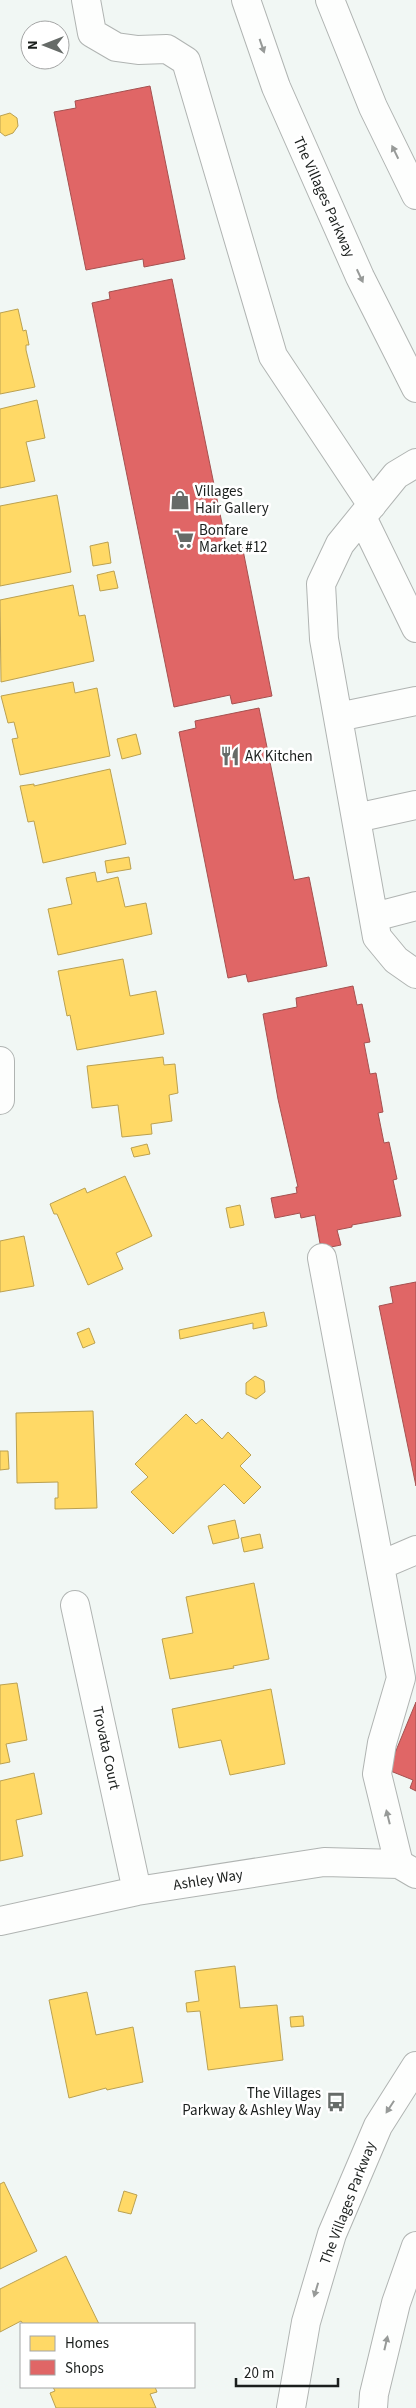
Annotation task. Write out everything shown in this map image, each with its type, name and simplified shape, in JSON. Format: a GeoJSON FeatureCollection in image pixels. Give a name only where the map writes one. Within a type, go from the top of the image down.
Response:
{"type":"FeatureCollection","features":[{"type":"Feature","properties":{"kind":"street"},"geometry":{"type":"LineString","coordinates":[[86,0],[92,33],[116,47],[138,50],[167,49],[186,61],[274,356],[367,511],[416,628]]}},
{"type":"Feature","properties":{"kind":"street","name":"The Villages Parkway"},"geometry":{"type":"LineString","coordinates":[[246,0],[276,87],[360,277],[416,388]]}},
{"type":"Feature","properties":{"kind":"street"},"geometry":{"type":"LineString","coordinates":[[330,0],[373,106],[416,196]]}},
{"type":"Feature","properties":{"kind":"street"},"geometry":{"type":"LineString","coordinates":[[416,463],[396,475],[340,544],[321,584],[324,639],[377,937],[396,960],[416,974]]}},
{"type":"Feature","properties":{"kind":"street"},"geometry":{"type":"LineString","coordinates":[[338,716],[416,701]]}},
{"type":"Feature","properties":{"kind":"street"},"geometry":{"type":"LineString","coordinates":[[356,818],[416,805]]}},
{"type":"Feature","properties":{"kind":"street"},"geometry":{"type":"LineString","coordinates":[[374,917],[416,906]]}},
{"type":"Feature","properties":{"kind":"street"},"geometry":{"type":"LineString","coordinates":[[0,1061],[0,1100]]}},
{"type":"Feature","properties":{"kind":"street"},"geometry":{"type":"LineString","coordinates":[[322,1258],[401,1678],[382,1743],[377,1774],[408,1869]]}},
{"type":"Feature","properties":{"kind":"street"},"geometry":{"type":"LineString","coordinates":[[381,1565],[416,1550]]}},
{"type":"Feature","properties":{"kind":"street","name":"Trovata Court"},"geometry":{"type":"LineString","coordinates":[[76,1605],[137,1891]]}},
{"type":"Feature","properties":{"kind":"street","name":"Ashley Way"},"geometry":{"type":"LineString","coordinates":[[0,1921],[137,1891],[324,1862],[408,1869]]}},
{"type":"Feature","properties":{"kind":"street","name":"The Villages Parkway"},"geometry":{"type":"LineString","coordinates":[[291,2407],[306,2322],[332,2234],[378,2126],[416,2066]]}},
{"type":"Feature","properties":{"kind":"street"},"geometry":{"type":"LineString","coordinates":[[373,2408],[374,2394],[396,2303],[416,2246]]}},
{"type":"Feature","properties":{"kind":"building: Homes"},"geometry":{"type":"Polygon","coordinates":[[[10,113],[17,118],[18,126],[13,133],[5,136],[0,132],[0,116],[10,113]]]}},
{"type":"Feature","properties":{"kind":"building: Homes"},"geometry":{"type":"Polygon","coordinates":[[[18,309],[23,331],[26,330],[29,345],[26,345],[26,350],[35,387],[0,394],[0,313],[18,309]]]}},
{"type":"Feature","properties":{"kind":"building: Homes"},"geometry":{"type":"Polygon","coordinates":[[[37,400],[45,438],[26,442],[35,481],[0,488],[0,409],[37,400]]]}},
{"type":"Feature","properties":{"kind":"building: Homes"},"geometry":{"type":"Polygon","coordinates":[[[57,495],[71,572],[0,586],[0,506],[57,495]]]}},
{"type":"Feature","properties":{"kind":"building: Homes"},"geometry":{"type":"Polygon","coordinates":[[[108,542],[111,563],[93,566],[90,546],[108,542]]]}},
{"type":"Feature","properties":{"kind":"building: Homes"},"geometry":{"type":"Polygon","coordinates":[[[114,571],[118,588],[100,591],[97,575],[114,571]]]}},
{"type":"Feature","properties":{"kind":"building: Homes"},"geometry":{"type":"Polygon","coordinates":[[[73,585],[79,616],[85,615],[94,661],[1,682],[0,600],[73,585]]]}},
{"type":"Feature","properties":{"kind":"building: Homes"},"geometry":{"type":"Polygon","coordinates":[[[73,682],[75,693],[97,688],[110,756],[20,775],[12,739],[18,738],[14,722],[8,723],[1,696],[73,682]]]}},
{"type":"Feature","properties":{"kind":"building: Homes"},"geometry":{"type":"Polygon","coordinates":[[[136,734],[141,754],[122,759],[117,739],[136,734]]]}},
{"type":"Feature","properties":{"kind":"building: Homes"},"geometry":{"type":"Polygon","coordinates":[[[110,769],[126,844],[43,863],[34,821],[28,822],[20,786],[34,784],[34,786],[110,769]]]}},
{"type":"Feature","properties":{"kind":"building: Homes"},"geometry":{"type":"Polygon","coordinates":[[[129,857],[131,869],[107,873],[105,861],[129,857]]]}},
{"type":"Feature","properties":{"kind":"building: Homes"},"geometry":{"type":"Polygon","coordinates":[[[95,872],[97,882],[118,877],[125,907],[146,903],[152,934],[58,955],[48,909],[72,904],[66,878],[95,872]]]}},
{"type":"Feature","properties":{"kind":"building: Homes"},"geometry":{"type":"Polygon","coordinates":[[[123,959],[130,996],[156,991],[164,1034],[77,1050],[70,1015],[67,1016],[58,971],[123,959]]]}},
{"type":"Feature","properties":{"kind":"building: Homes"},"geometry":{"type":"Polygon","coordinates":[[[163,1057],[164,1065],[175,1064],[178,1093],[169,1095],[172,1121],[151,1124],[152,1134],[122,1137],[118,1105],[92,1108],[87,1066],[163,1057]]]}},
{"type":"Feature","properties":{"kind":"building: Homes"},"geometry":{"type":"Polygon","coordinates":[[[147,1144],[150,1154],[134,1157],[131,1148],[147,1144]]]}},
{"type":"Feature","properties":{"kind":"building: Homes"},"geometry":{"type":"Polygon","coordinates":[[[125,1176],[152,1236],[116,1253],[123,1269],[88,1285],[57,1214],[54,1214],[50,1204],[85,1188],[87,1193],[125,1176]]]}},
{"type":"Feature","properties":{"kind":"building: Homes"},"geometry":{"type":"Polygon","coordinates":[[[240,1205],[244,1225],[230,1228],[226,1208],[240,1205]]]}},
{"type":"Feature","properties":{"kind":"building: Homes"},"geometry":{"type":"Polygon","coordinates":[[[24,1236],[34,1286],[0,1292],[0,1241],[24,1236]]]}},
{"type":"Feature","properties":{"kind":"building: Homes"},"geometry":{"type":"Polygon","coordinates":[[[264,1312],[267,1326],[253,1329],[253,1323],[180,1339],[179,1330],[264,1312]]]}},
{"type":"Feature","properties":{"kind":"building: Homes"},"geometry":{"type":"Polygon","coordinates":[[[89,1328],[95,1343],[83,1348],[77,1333],[89,1328]]]}},
{"type":"Feature","properties":{"kind":"building: Homes"},"geometry":{"type":"Polygon","coordinates":[[[255,1376],[264,1381],[265,1392],[256,1399],[246,1394],[246,1383],[255,1376]]]}},
{"type":"Feature","properties":{"kind":"building: Homes"},"geometry":{"type":"Polygon","coordinates":[[[93,1411],[97,1508],[55,1509],[55,1498],[58,1498],[58,1482],[17,1483],[16,1413],[93,1411]]]}},
{"type":"Feature","properties":{"kind":"building: Homes"},"geometry":{"type":"Polygon","coordinates":[[[186,1414],[196,1424],[202,1419],[222,1439],[228,1432],[251,1455],[240,1466],[261,1487],[244,1504],[224,1484],[173,1534],[131,1492],[148,1477],[135,1464],[186,1414]]]}},
{"type":"Feature","properties":{"kind":"building: Homes"},"geometry":{"type":"Polygon","coordinates":[[[0,1451],[8,1451],[9,1469],[0,1470],[0,1451]]]}},
{"type":"Feature","properties":{"kind":"building: Homes"},"geometry":{"type":"Polygon","coordinates":[[[235,1520],[239,1538],[213,1544],[208,1526],[235,1520]]]}},
{"type":"Feature","properties":{"kind":"building: Homes"},"geometry":{"type":"Polygon","coordinates":[[[260,1534],[263,1548],[244,1552],[241,1538],[260,1534]]]}},
{"type":"Feature","properties":{"kind":"building: Homes"},"geometry":{"type":"Polygon","coordinates":[[[254,1583],[269,1659],[233,1666],[234,1668],[170,1679],[162,1639],[193,1633],[186,1597],[254,1583]]]}},
{"type":"Feature","properties":{"kind":"building: Homes"},"geometry":{"type":"Polygon","coordinates":[[[17,1683],[27,1740],[6,1744],[10,1762],[0,1764],[0,1685],[17,1683]]]}},
{"type":"Feature","properties":{"kind":"building: Homes"},"geometry":{"type":"Polygon","coordinates":[[[271,1689],[285,1764],[230,1775],[221,1740],[179,1748],[172,1709],[271,1689]]]}},
{"type":"Feature","properties":{"kind":"building: Homes"},"geometry":{"type":"Polygon","coordinates":[[[34,1773],[42,1814],[16,1820],[23,1856],[0,1861],[0,1781],[34,1773]]]}},
{"type":"Feature","properties":{"kind":"building: Homes"},"geometry":{"type":"Polygon","coordinates":[[[235,1966],[240,2008],[277,2005],[283,2060],[208,2070],[200,2011],[187,2012],[186,2003],[199,2001],[195,1971],[235,1966]]]}},
{"type":"Feature","properties":{"kind":"building: Homes"},"geometry":{"type":"Polygon","coordinates":[[[87,1992],[96,2035],[133,2027],[143,2082],[107,2090],[106,2088],[69,2098],[49,2000],[87,1992]]]}},
{"type":"Feature","properties":{"kind":"building: Homes"},"geometry":{"type":"Polygon","coordinates":[[[303,2016],[304,2026],[291,2027],[290,2017],[303,2016]]]}},
{"type":"Feature","properties":{"kind":"building: Homes"},"geometry":{"type":"Polygon","coordinates":[[[4,2182],[37,2251],[0,2269],[0,2184],[4,2182]]]}},
{"type":"Feature","properties":{"kind":"building: Homes"},"geometry":{"type":"Polygon","coordinates":[[[124,2191],[137,2195],[131,2214],[118,2211],[124,2191]]]}},
{"type":"Feature","properties":{"kind":"building: Homes"},"geometry":{"type":"Polygon","coordinates":[[[66,2256],[99,2323],[22,2323],[21,2321],[0,2332],[0,2289],[66,2256]]]}},
{"type":"Feature","properties":{"kind":"building: Homes"},"geometry":{"type":"Polygon","coordinates":[[[54,2388],[155,2388],[157,2392],[150,2394],[156,2408],[56,2408],[50,2393],[55,2391],[54,2388]]]}},
{"type":"Feature","properties":{"kind":"building: Shops"},"geometry":{"type":"Polygon","coordinates":[[[150,86],[185,259],[144,267],[143,259],[86,270],[54,112],[76,108],[75,101],[150,86]]]}},
{"type":"Feature","properties":{"kind":"building: Shops"},"geometry":{"type":"Polygon","coordinates":[[[172,279],[227,548],[242,545],[272,696],[232,704],[230,695],[174,707],[92,303],[110,299],[109,292],[172,279]]]}},
{"type":"Feature","properties":{"kind":"building: Shops"},"geometry":{"type":"Polygon","coordinates":[[[259,708],[294,880],[309,877],[327,966],[248,982],[246,974],[228,978],[179,732],[196,728],[195,721],[259,708]]]}},
{"type":"Feature","properties":{"kind":"building: Shops"},"geometry":{"type":"Polygon","coordinates":[[[353,986],[357,1005],[362,1004],[370,1042],[364,1043],[370,1074],[376,1073],[383,1112],[378,1113],[384,1143],[389,1142],[397,1179],[393,1180],[401,1216],[352,1225],[352,1227],[337,1230],[341,1245],[321,1249],[315,1215],[301,1218],[300,1213],[275,1218],[271,1198],[297,1193],[296,1187],[298,1187],[278,1099],[263,1014],[297,1007],[296,998],[353,986]]]}},
{"type":"Feature","properties":{"kind":"building: Shops"},"geometry":{"type":"Polygon","coordinates":[[[416,1282],[416,1486],[379,1306],[393,1303],[390,1287],[416,1282]]]}},
{"type":"Feature","properties":{"kind":"building: Shops"},"geometry":{"type":"Polygon","coordinates":[[[416,1702],[416,1791],[410,1788],[413,1780],[388,1770],[416,1702]]]}},
{"type":"Feature","properties":{"kind":"place","name":"Villages Hair Gallery"},"geometry":{"type":"Point","coordinates":[180,500]}},
{"type":"Feature","properties":{"kind":"place","name":"Bonfare Market #12"},"geometry":{"type":"Point","coordinates":[184,539]}},
{"type":"Feature","properties":{"kind":"place","name":"AK Kitchen"},"geometry":{"type":"Point","coordinates":[230,756]}},
{"type":"Feature","properties":{"kind":"place","name":"The Villages Parkway & Ashley Way"},"geometry":{"type":"Point","coordinates":[336,2102]}}]}
